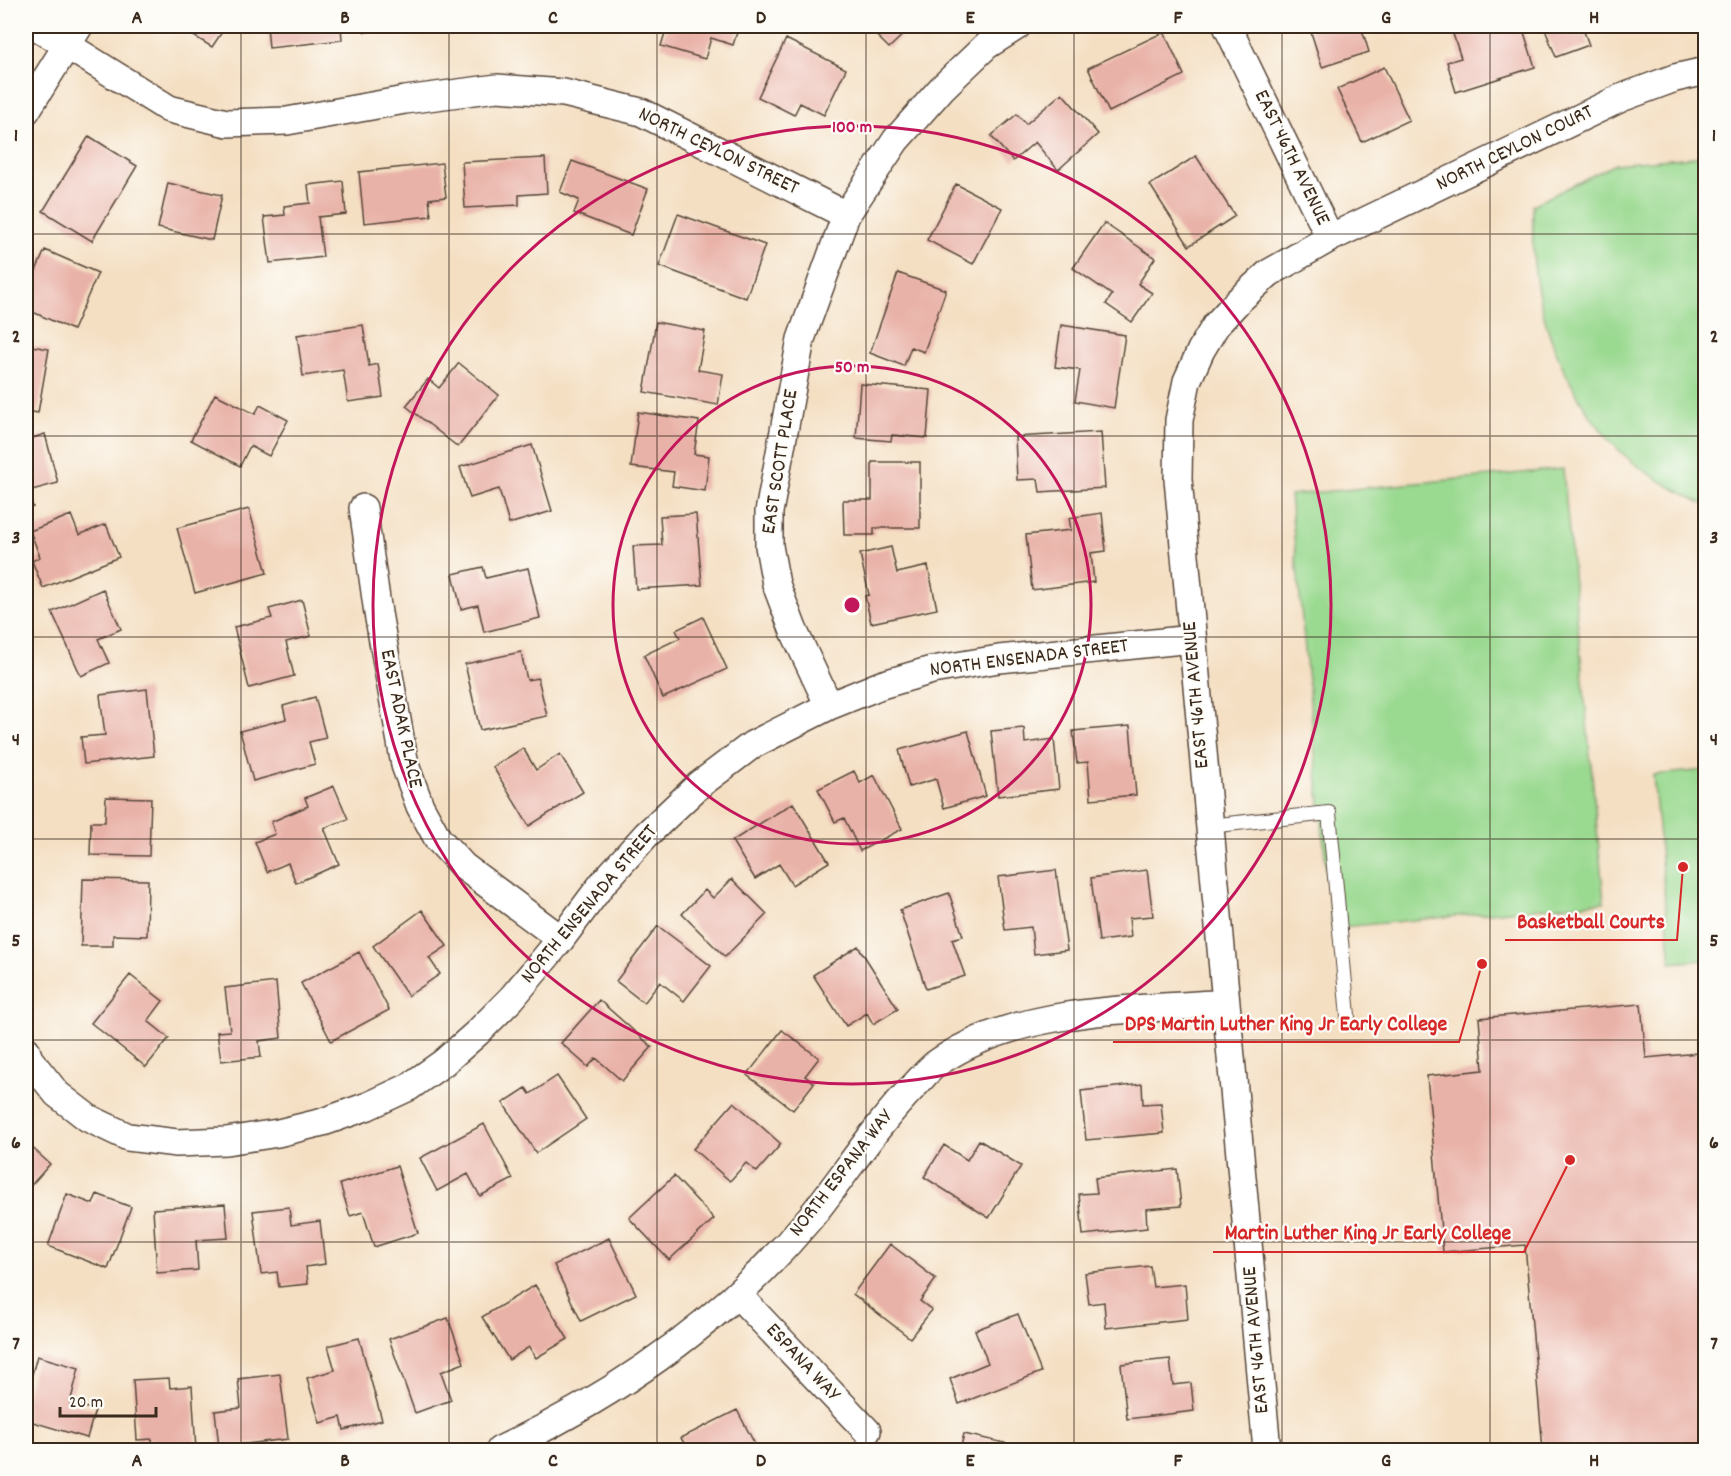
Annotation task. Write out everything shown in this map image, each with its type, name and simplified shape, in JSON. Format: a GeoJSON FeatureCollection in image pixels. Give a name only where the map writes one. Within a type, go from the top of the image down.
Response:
{"type":"FeatureCollection","features":[{"type":"Feature","properties":{"kind":"street","name":"NORTH CEYLON STREET"},"geometry":{"type":"LineString","coordinates":[[36,26],[73,35],[169,109],[227,123],[287,121],[405,100],[496,88],[564,93],[641,112],[846,214]]}},
{"type":"Feature","properties":{"kind":"street"},"geometry":{"type":"LineString","coordinates":[[846,214],[896,140],[942,88],[987,45],[1017,26]]}},
{"type":"Feature","properties":{"kind":"street","name":"EAST 46TH AVENUE"},"geometry":{"type":"LineString","coordinates":[[1227,26],[1330,238],[1269,273],[1216,325],[1187,381],[1179,420],[1178,479],[1267,1450]]}},
{"type":"Feature","properties":{"kind":"street"},"geometry":{"type":"LineString","coordinates":[[26,111],[73,35]]}},
{"type":"Feature","properties":{"kind":"street","name":"NORTH CEYLON COURT"},"geometry":{"type":"LineString","coordinates":[[1330,238],[1621,98],[1675,78],[1706,71]]}},
{"type":"Feature","properties":{"kind":"street","name":"EAST SCOTT PLACE"},"geometry":{"type":"LineString","coordinates":[[829,706],[776,584],[769,546],[769,512],[801,339],[846,214]]}},
{"type":"Feature","properties":{"kind":"street","name":"EAST ADAK PLACE"},"geometry":{"type":"LineString","coordinates":[[363,508],[378,613],[405,765],[420,806],[438,839],[463,866],[561,939]]}},
{"type":"Feature","properties":{"kind":"street","name":"NORTH ENSENADA STREET"},"geometry":{"type":"LineString","coordinates":[[26,1050],[29,1059],[57,1094],[88,1118],[128,1137],[177,1143],[226,1141],[278,1133],[335,1118],[409,1087],[443,1063],[477,1033],[511,999],[561,939],[603,883],[646,835],[699,785],[752,745],[829,706],[881,685],[932,670],[999,659],[1192,639]]}},
{"type":"Feature","properties":{"kind":"street","name":"NORTH ESPANA WAY"},"geometry":{"type":"LineString","coordinates":[[500,1450],[590,1404],[689,1336],[738,1295],[783,1249],[811,1216],[899,1101],[938,1062],[973,1043],[1016,1027],[1059,1016],[1226,1003]]}},
{"type":"Feature","properties":{"kind":"street","name":"ESPANA WAY"},"geometry":{"type":"LineString","coordinates":[[738,1295],[867,1431]]}},
{"type":"Feature","properties":{"kind":"lane"},"geometry":{"type":"LineString","coordinates":[[1209,826],[1329,813],[1348,1016]]}},
{"type":"Feature","properties":{"kind":"green space"},"geometry":{"type":"Polygon","coordinates":[[[1706,156],[1705,505],[1659,480],[1626,457],[1601,430],[1586,409],[1561,363],[1543,313],[1534,264],[1533,205],[1615,164],[1706,156]]]}},
{"type":"Feature","properties":{"kind":"green space"},"geometry":{"type":"Polygon","coordinates":[[[1563,469],[1604,902],[1332,928],[1290,495],[1563,469]]]}},
{"type":"Feature","properties":{"kind":"green space"},"geometry":{"type":"Polygon","coordinates":[[[1705,770],[1705,960],[1671,963],[1653,775],[1705,770]]]}},
{"type":"Feature","properties":{"kind":"building"},"geometry":{"type":"Polygon","coordinates":[[[177,26],[226,26],[212,47],[177,26]]]}},
{"type":"Feature","properties":{"kind":"building"},"geometry":{"type":"Polygon","coordinates":[[[267,26],[341,26],[342,40],[269,48],[267,26]]]}},
{"type":"Feature","properties":{"kind":"building"},"geometry":{"type":"Polygon","coordinates":[[[364,26],[403,26],[403,27],[365,32],[364,26]]]}},
{"type":"Feature","properties":{"kind":"building"},"geometry":{"type":"Polygon","coordinates":[[[667,26],[739,26],[733,45],[711,38],[705,59],[661,46],[667,26]]]}},
{"type":"Feature","properties":{"kind":"building"},"geometry":{"type":"Polygon","coordinates":[[[867,26],[912,26],[889,48],[867,26]]]}},
{"type":"Feature","properties":{"kind":"building"},"geometry":{"type":"Polygon","coordinates":[[[1309,26],[1361,26],[1369,52],[1322,67],[1309,26]]]}},
{"type":"Feature","properties":{"kind":"building"},"geometry":{"type":"Polygon","coordinates":[[[1480,26],[1522,26],[1535,67],[1456,92],[1447,62],[1461,58],[1453,34],[1480,26]]]}},
{"type":"Feature","properties":{"kind":"building"},"geometry":{"type":"Polygon","coordinates":[[[1582,26],[1589,45],[1556,57],[1544,27],[1582,26]]]}},
{"type":"Feature","properties":{"kind":"building"},"geometry":{"type":"Polygon","coordinates":[[[1164,32],[1184,75],[1109,112],[1088,68],[1164,32]]]}},
{"type":"Feature","properties":{"kind":"building"},"geometry":{"type":"Polygon","coordinates":[[[786,39],[846,69],[824,115],[800,103],[794,115],[758,97],[786,39]]]}},
{"type":"Feature","properties":{"kind":"building"},"geometry":{"type":"Polygon","coordinates":[[[1384,67],[1409,120],[1362,142],[1337,89],[1384,67]]]}},
{"type":"Feature","properties":{"kind":"building"},"geometry":{"type":"Polygon","coordinates":[[[1062,93],[1098,134],[1058,170],[1035,142],[1013,161],[991,136],[1017,114],[1026,124],[1062,93]]]}},
{"type":"Feature","properties":{"kind":"building"},"geometry":{"type":"Polygon","coordinates":[[[89,136],[137,166],[92,241],[43,211],[89,136]]]}},
{"type":"Feature","properties":{"kind":"building"},"geometry":{"type":"Polygon","coordinates":[[[1196,156],[1235,216],[1189,246],[1150,185],[1196,156]]]}},
{"type":"Feature","properties":{"kind":"building"},"geometry":{"type":"Polygon","coordinates":[[[545,158],[547,193],[519,195],[519,205],[465,208],[462,162],[545,158]]]}},
{"type":"Feature","properties":{"kind":"building"},"geometry":{"type":"Polygon","coordinates":[[[572,161],[648,189],[631,235],[574,213],[579,200],[560,192],[572,161]]]}},
{"type":"Feature","properties":{"kind":"building"},"geometry":{"type":"Polygon","coordinates":[[[442,163],[446,197],[429,199],[431,216],[364,223],[359,172],[442,163]]]}},
{"type":"Feature","properties":{"kind":"building"},"geometry":{"type":"Polygon","coordinates":[[[343,181],[346,214],[318,217],[323,257],[270,263],[264,217],[285,215],[284,206],[310,203],[308,185],[343,181]]]}},
{"type":"Feature","properties":{"kind":"building"},"geometry":{"type":"Polygon","coordinates":[[[168,183],[222,195],[212,240],[158,228],[168,183]]]}},
{"type":"Feature","properties":{"kind":"building"},"geometry":{"type":"Polygon","coordinates":[[[956,184],[1002,208],[973,264],[927,240],[956,184]]]}},
{"type":"Feature","properties":{"kind":"building"},"geometry":{"type":"Polygon","coordinates":[[[678,214],[765,245],[746,298],[659,266],[678,214]]]}},
{"type":"Feature","properties":{"kind":"building"},"geometry":{"type":"Polygon","coordinates":[[[1104,223],[1155,258],[1138,284],[1152,293],[1132,322],[1106,304],[1112,295],[1073,268],[1104,223]]]}},
{"type":"Feature","properties":{"kind":"building"},"geometry":{"type":"Polygon","coordinates":[[[45,250],[98,273],[73,330],[26,309],[26,269],[35,273],[45,250]]]}},
{"type":"Feature","properties":{"kind":"building"},"geometry":{"type":"Polygon","coordinates":[[[898,273],[946,290],[924,352],[911,347],[904,366],[870,353],[898,273]]]}},
{"type":"Feature","properties":{"kind":"building"},"geometry":{"type":"Polygon","coordinates":[[[656,322],[705,331],[698,370],[723,374],[718,405],[644,392],[656,322]]]}},
{"type":"Feature","properties":{"kind":"building"},"geometry":{"type":"Polygon","coordinates":[[[363,325],[369,366],[378,364],[383,397],[348,402],[343,370],[303,376],[297,335],[363,325]]]}},
{"type":"Feature","properties":{"kind":"building"},"geometry":{"type":"Polygon","coordinates":[[[1061,325],[1125,335],[1114,408],[1075,401],[1080,370],[1055,367],[1061,325]]]}},
{"type":"Feature","properties":{"kind":"building"},"geometry":{"type":"Polygon","coordinates":[[[26,345],[49,349],[38,413],[26,411],[26,345]]]}},
{"type":"Feature","properties":{"kind":"building"},"geometry":{"type":"Polygon","coordinates":[[[459,363],[499,395],[458,447],[406,406],[428,379],[439,388],[459,363]]]}},
{"type":"Feature","properties":{"kind":"building"},"geometry":{"type":"Polygon","coordinates":[[[860,384],[931,390],[927,438],[892,435],[891,441],[856,438],[860,384]]]}},
{"type":"Feature","properties":{"kind":"building"},"geometry":{"type":"Polygon","coordinates":[[[215,394],[255,414],[260,405],[288,420],[269,456],[250,446],[240,466],[191,440],[215,394]]]}},
{"type":"Feature","properties":{"kind":"building"},"geometry":{"type":"Polygon","coordinates":[[[638,412],[699,421],[694,454],[709,456],[705,491],[672,486],[674,472],[631,467],[638,412]]]}},
{"type":"Feature","properties":{"kind":"building"},"geometry":{"type":"Polygon","coordinates":[[[1101,432],[1105,488],[1040,492],[1038,479],[1017,480],[1015,437],[1101,432]]]}},
{"type":"Feature","properties":{"kind":"building"},"geometry":{"type":"Polygon","coordinates":[[[45,434],[58,483],[28,491],[33,507],[26,510],[26,440],[45,434]]]}},
{"type":"Feature","properties":{"kind":"building"},"geometry":{"type":"Polygon","coordinates":[[[532,445],[552,511],[509,524],[499,489],[470,498],[460,467],[532,445]]]}},
{"type":"Feature","properties":{"kind":"building"},"geometry":{"type":"Polygon","coordinates":[[[872,462],[920,462],[920,528],[874,528],[874,535],[844,535],[843,500],[872,500],[872,462]]]}},
{"type":"Feature","properties":{"kind":"building"},"geometry":{"type":"Polygon","coordinates":[[[249,509],[267,573],[195,593],[177,528],[249,509]]]}},
{"type":"Feature","properties":{"kind":"building"},"geometry":{"type":"Polygon","coordinates":[[[1102,513],[1106,551],[1091,553],[1094,582],[1032,590],[1026,535],[1071,530],[1069,518],[1102,513]]]}},
{"type":"Feature","properties":{"kind":"building"},"geometry":{"type":"Polygon","coordinates":[[[696,514],[702,585],[636,589],[633,546],[662,545],[660,516],[696,514]]]}},
{"type":"Feature","properties":{"kind":"building"},"geometry":{"type":"Polygon","coordinates":[[[71,515],[79,535],[106,524],[119,557],[43,588],[32,561],[40,557],[30,531],[71,515]]]}},
{"type":"Feature","properties":{"kind":"building"},"geometry":{"type":"Polygon","coordinates":[[[891,547],[897,573],[928,566],[937,609],[871,623],[865,596],[869,595],[860,554],[891,547]]]}},
{"type":"Feature","properties":{"kind":"building"},"geometry":{"type":"Polygon","coordinates":[[[483,567],[486,578],[528,568],[540,618],[484,632],[478,605],[461,609],[453,574],[483,567]]]}},
{"type":"Feature","properties":{"kind":"building"},"geometry":{"type":"Polygon","coordinates":[[[103,589],[121,629],[98,639],[109,663],[81,676],[52,612],[103,589]]]}},
{"type":"Feature","properties":{"kind":"building"},"geometry":{"type":"Polygon","coordinates":[[[302,600],[311,636],[286,642],[294,676],[249,688],[234,627],[272,618],[269,609],[302,600]]]}},
{"type":"Feature","properties":{"kind":"building"},"geometry":{"type":"Polygon","coordinates":[[[703,617],[727,669],[663,698],[644,655],[680,638],[676,630],[703,617]]]}},
{"type":"Feature","properties":{"kind":"building"},"geometry":{"type":"Polygon","coordinates":[[[521,652],[527,680],[538,678],[547,716],[480,730],[465,664],[521,652]]]}},
{"type":"Feature","properties":{"kind":"building"},"geometry":{"type":"Polygon","coordinates":[[[147,689],[154,756],[84,764],[81,737],[105,735],[100,695],[147,689]]]}},
{"type":"Feature","properties":{"kind":"building"},"geometry":{"type":"Polygon","coordinates":[[[315,697],[326,738],[309,742],[315,764],[253,781],[240,731],[286,719],[283,706],[315,697]]]}},
{"type":"Feature","properties":{"kind":"building"},"geometry":{"type":"Polygon","coordinates":[[[1130,726],[1136,795],[1091,799],[1088,762],[1077,763],[1073,731],[1130,726]]]}},
{"type":"Feature","properties":{"kind":"building"},"geometry":{"type":"Polygon","coordinates":[[[1024,728],[1025,743],[1054,739],[1059,789],[998,796],[991,731],[1024,728]]]}},
{"type":"Feature","properties":{"kind":"building"},"geometry":{"type":"Polygon","coordinates":[[[968,731],[986,796],[944,808],[936,779],[909,787],[899,750],[968,731]]]}},
{"type":"Feature","properties":{"kind":"building"},"geometry":{"type":"Polygon","coordinates":[[[523,748],[536,770],[560,754],[583,792],[529,826],[493,767],[523,748]]]}},
{"type":"Feature","properties":{"kind":"building"},"geometry":{"type":"Polygon","coordinates":[[[854,771],[860,783],[874,775],[902,829],[860,851],[844,818],[835,822],[818,789],[854,771]]]}},
{"type":"Feature","properties":{"kind":"building"},"geometry":{"type":"Polygon","coordinates":[[[334,786],[348,819],[324,828],[339,864],[296,883],[288,863],[267,872],[255,842],[275,834],[271,822],[308,806],[305,798],[334,786]]]}},
{"type":"Feature","properties":{"kind":"building"},"geometry":{"type":"Polygon","coordinates":[[[106,797],[151,798],[149,856],[90,855],[91,822],[105,822],[106,797]]]}},
{"type":"Feature","properties":{"kind":"building"},"geometry":{"type":"Polygon","coordinates":[[[793,803],[829,862],[792,885],[779,864],[755,879],[732,841],[793,803]]]}},
{"type":"Feature","properties":{"kind":"building"},"geometry":{"type":"Polygon","coordinates":[[[1056,870],[1067,950],[1034,954],[1031,927],[1005,930],[998,877],[1056,870]]]}},
{"type":"Feature","properties":{"kind":"building"},"geometry":{"type":"Polygon","coordinates":[[[1147,870],[1153,916],[1129,918],[1131,937],[1099,941],[1091,878],[1147,870]]]}},
{"type":"Feature","properties":{"kind":"building"},"geometry":{"type":"Polygon","coordinates":[[[83,879],[148,880],[147,936],[113,935],[113,946],[81,946],[83,879]]]}},
{"type":"Feature","properties":{"kind":"building"},"geometry":{"type":"Polygon","coordinates":[[[732,879],[767,914],[725,957],[682,914],[705,890],[713,898],[732,879]]]}},
{"type":"Feature","properties":{"kind":"building"},"geometry":{"type":"Polygon","coordinates":[[[949,893],[963,936],[952,939],[965,976],[926,989],[900,910],[949,893]]]}},
{"type":"Feature","properties":{"kind":"building"},"geometry":{"type":"Polygon","coordinates":[[[422,910],[447,946],[429,958],[440,974],[408,996],[373,946],[422,910]]]}},
{"type":"Feature","properties":{"kind":"building"},"geometry":{"type":"Polygon","coordinates":[[[658,926],[711,966],[684,1001],[660,982],[644,1003],[616,981],[658,926]]]}},
{"type":"Feature","properties":{"kind":"building"},"geometry":{"type":"Polygon","coordinates":[[[858,946],[898,1009],[873,1024],[867,1013],[846,1026],[813,975],[858,946]]]}},
{"type":"Feature","properties":{"kind":"building"},"geometry":{"type":"Polygon","coordinates":[[[359,952],[389,1010],[331,1041],[301,983],[359,952]]]}},
{"type":"Feature","properties":{"kind":"building"},"geometry":{"type":"Polygon","coordinates":[[[130,975],[163,1001],[148,1021],[169,1038],[146,1067],[91,1023],[130,975]]]}},
{"type":"Feature","properties":{"kind":"building"},"geometry":{"type":"Polygon","coordinates":[[[276,982],[281,1038],[259,1041],[261,1057],[221,1061],[217,1032],[230,1031],[225,988],[276,982]]]}},
{"type":"Feature","properties":{"kind":"building"},"geometry":{"type":"Polygon","coordinates":[[[599,1000],[652,1047],[622,1081],[596,1058],[588,1067],[561,1043],[599,1000]]]}},
{"type":"Feature","properties":{"kind":"building"},"geometry":{"type":"Polygon","coordinates":[[[1641,1004],[1646,1058],[1698,1053],[1696,1039],[1706,1038],[1706,1450],[1543,1450],[1525,1245],[1443,1252],[1427,1076],[1483,1070],[1479,1018],[1641,1004]]]}},
{"type":"Feature","properties":{"kind":"building"},"geometry":{"type":"Polygon","coordinates":[[[782,1030],[819,1058],[805,1076],[814,1083],[793,1110],[747,1075],[782,1030]]]}},
{"type":"Feature","properties":{"kind":"building"},"geometry":{"type":"Polygon","coordinates":[[[557,1076],[586,1119],[536,1153],[503,1103],[526,1088],[530,1094],[557,1076]]]}},
{"type":"Feature","properties":{"kind":"building"},"geometry":{"type":"Polygon","coordinates":[[[1142,1084],[1143,1104],[1161,1103],[1164,1133],[1086,1140],[1081,1091],[1142,1084]]]}},
{"type":"Feature","properties":{"kind":"building"},"geometry":{"type":"Polygon","coordinates":[[[734,1102],[781,1144],[757,1172],[746,1163],[730,1181],[693,1149],[734,1102]]]}},
{"type":"Feature","properties":{"kind":"building"},"geometry":{"type":"Polygon","coordinates":[[[484,1124],[513,1179],[480,1196],[468,1174],[437,1191],[420,1158],[484,1124]]]}},
{"type":"Feature","properties":{"kind":"building"},"geometry":{"type":"Polygon","coordinates":[[[979,1140],[1021,1166],[989,1218],[924,1177],[944,1145],[967,1160],[979,1140]]]}},
{"type":"Feature","properties":{"kind":"building"},"geometry":{"type":"Polygon","coordinates":[[[26,1142],[50,1164],[26,1191],[26,1142]]]}},
{"type":"Feature","properties":{"kind":"building"},"geometry":{"type":"Polygon","coordinates":[[[397,1166],[418,1233],[374,1247],[363,1212],[350,1216],[340,1184],[397,1166]]]}},
{"type":"Feature","properties":{"kind":"building"},"geometry":{"type":"Polygon","coordinates":[[[1177,1169],[1181,1206],[1146,1209],[1147,1228],[1083,1235],[1079,1194],[1097,1193],[1095,1178],[1177,1169]]]}},
{"type":"Feature","properties":{"kind":"building"},"geometry":{"type":"Polygon","coordinates":[[[674,1176],[714,1219],[669,1260],[629,1218],[674,1176]]]}},
{"type":"Feature","properties":{"kind":"building"},"geometry":{"type":"Polygon","coordinates":[[[67,1194],[93,1204],[97,1194],[131,1207],[108,1269],[48,1246],[67,1194]]]}},
{"type":"Feature","properties":{"kind":"building"},"geometry":{"type":"Polygon","coordinates":[[[225,1204],[228,1238],[196,1240],[198,1270],[157,1273],[153,1209],[225,1204]]]}},
{"type":"Feature","properties":{"kind":"building"},"geometry":{"type":"Polygon","coordinates":[[[289,1207],[291,1225],[320,1221],[325,1264],[306,1267],[308,1284],[279,1287],[277,1272],[261,1274],[253,1211],[289,1207]]]}},
{"type":"Feature","properties":{"kind":"building"},"geometry":{"type":"Polygon","coordinates":[[[609,1238],[636,1294],[581,1321],[554,1265],[609,1238]]]}},
{"type":"Feature","properties":{"kind":"building"},"geometry":{"type":"Polygon","coordinates":[[[890,1244],[936,1279],[920,1301],[932,1310],[910,1338],[853,1294],[890,1244]]]}},
{"type":"Feature","properties":{"kind":"building"},"geometry":{"type":"Polygon","coordinates":[[[1150,1266],[1153,1287],[1185,1284],[1188,1319],[1106,1328],[1104,1302],[1089,1304],[1085,1273],[1150,1266]]]}},
{"type":"Feature","properties":{"kind":"building"},"geometry":{"type":"Polygon","coordinates":[[[535,1285],[568,1339],[536,1358],[529,1347],[509,1360],[482,1317],[535,1285]]]}},
{"type":"Feature","properties":{"kind":"building"},"geometry":{"type":"Polygon","coordinates":[[[1018,1314],[1041,1372],[959,1404],[950,1379],[988,1363],[975,1330],[1018,1314]]]}},
{"type":"Feature","properties":{"kind":"building"},"geometry":{"type":"Polygon","coordinates":[[[448,1318],[464,1363],[441,1372],[451,1400],[415,1413],[389,1339],[448,1318]]]}},
{"type":"Feature","properties":{"kind":"building"},"geometry":{"type":"Polygon","coordinates":[[[359,1338],[382,1420],[344,1430],[341,1417],[320,1423],[307,1378],[335,1370],[328,1346],[359,1338]]]}},
{"type":"Feature","properties":{"kind":"building"},"geometry":{"type":"Polygon","coordinates":[[[37,1356],[79,1368],[70,1403],[95,1410],[87,1438],[26,1420],[26,1396],[37,1356]]]}},
{"type":"Feature","properties":{"kind":"building"},"geometry":{"type":"Polygon","coordinates":[[[1170,1359],[1173,1385],[1191,1383],[1194,1411],[1127,1419],[1121,1364],[1170,1359]]]}},
{"type":"Feature","properties":{"kind":"building"},"geometry":{"type":"Polygon","coordinates":[[[280,1374],[288,1439],[219,1447],[215,1411],[241,1408],[238,1379],[280,1374]]]}},
{"type":"Feature","properties":{"kind":"building"},"geometry":{"type":"Polygon","coordinates":[[[169,1378],[170,1388],[192,1386],[196,1450],[153,1450],[152,1439],[137,1440],[133,1380],[169,1378]]]}},
{"type":"Feature","properties":{"kind":"building"},"geometry":{"type":"Polygon","coordinates":[[[737,1410],[758,1450],[688,1450],[681,1438],[737,1410]]]}},
{"type":"Feature","properties":{"kind":"building"},"geometry":{"type":"Polygon","coordinates":[[[964,1434],[1027,1448],[1026,1450],[960,1450],[964,1434]]]}},
{"type":"Feature","properties":{"kind":"place","name":"Basketball Courts"},"geometry":{"type":"Point","coordinates":[1683,867]}},
{"type":"Feature","properties":{"kind":"place","name":"DPS Martin Luther King Jr Early College"},"geometry":{"type":"Point","coordinates":[1482,964]}},
{"type":"Feature","properties":{"kind":"place","name":"Martin Luther King Jr Early College"},"geometry":{"type":"Point","coordinates":[1570,1160]}}]}
